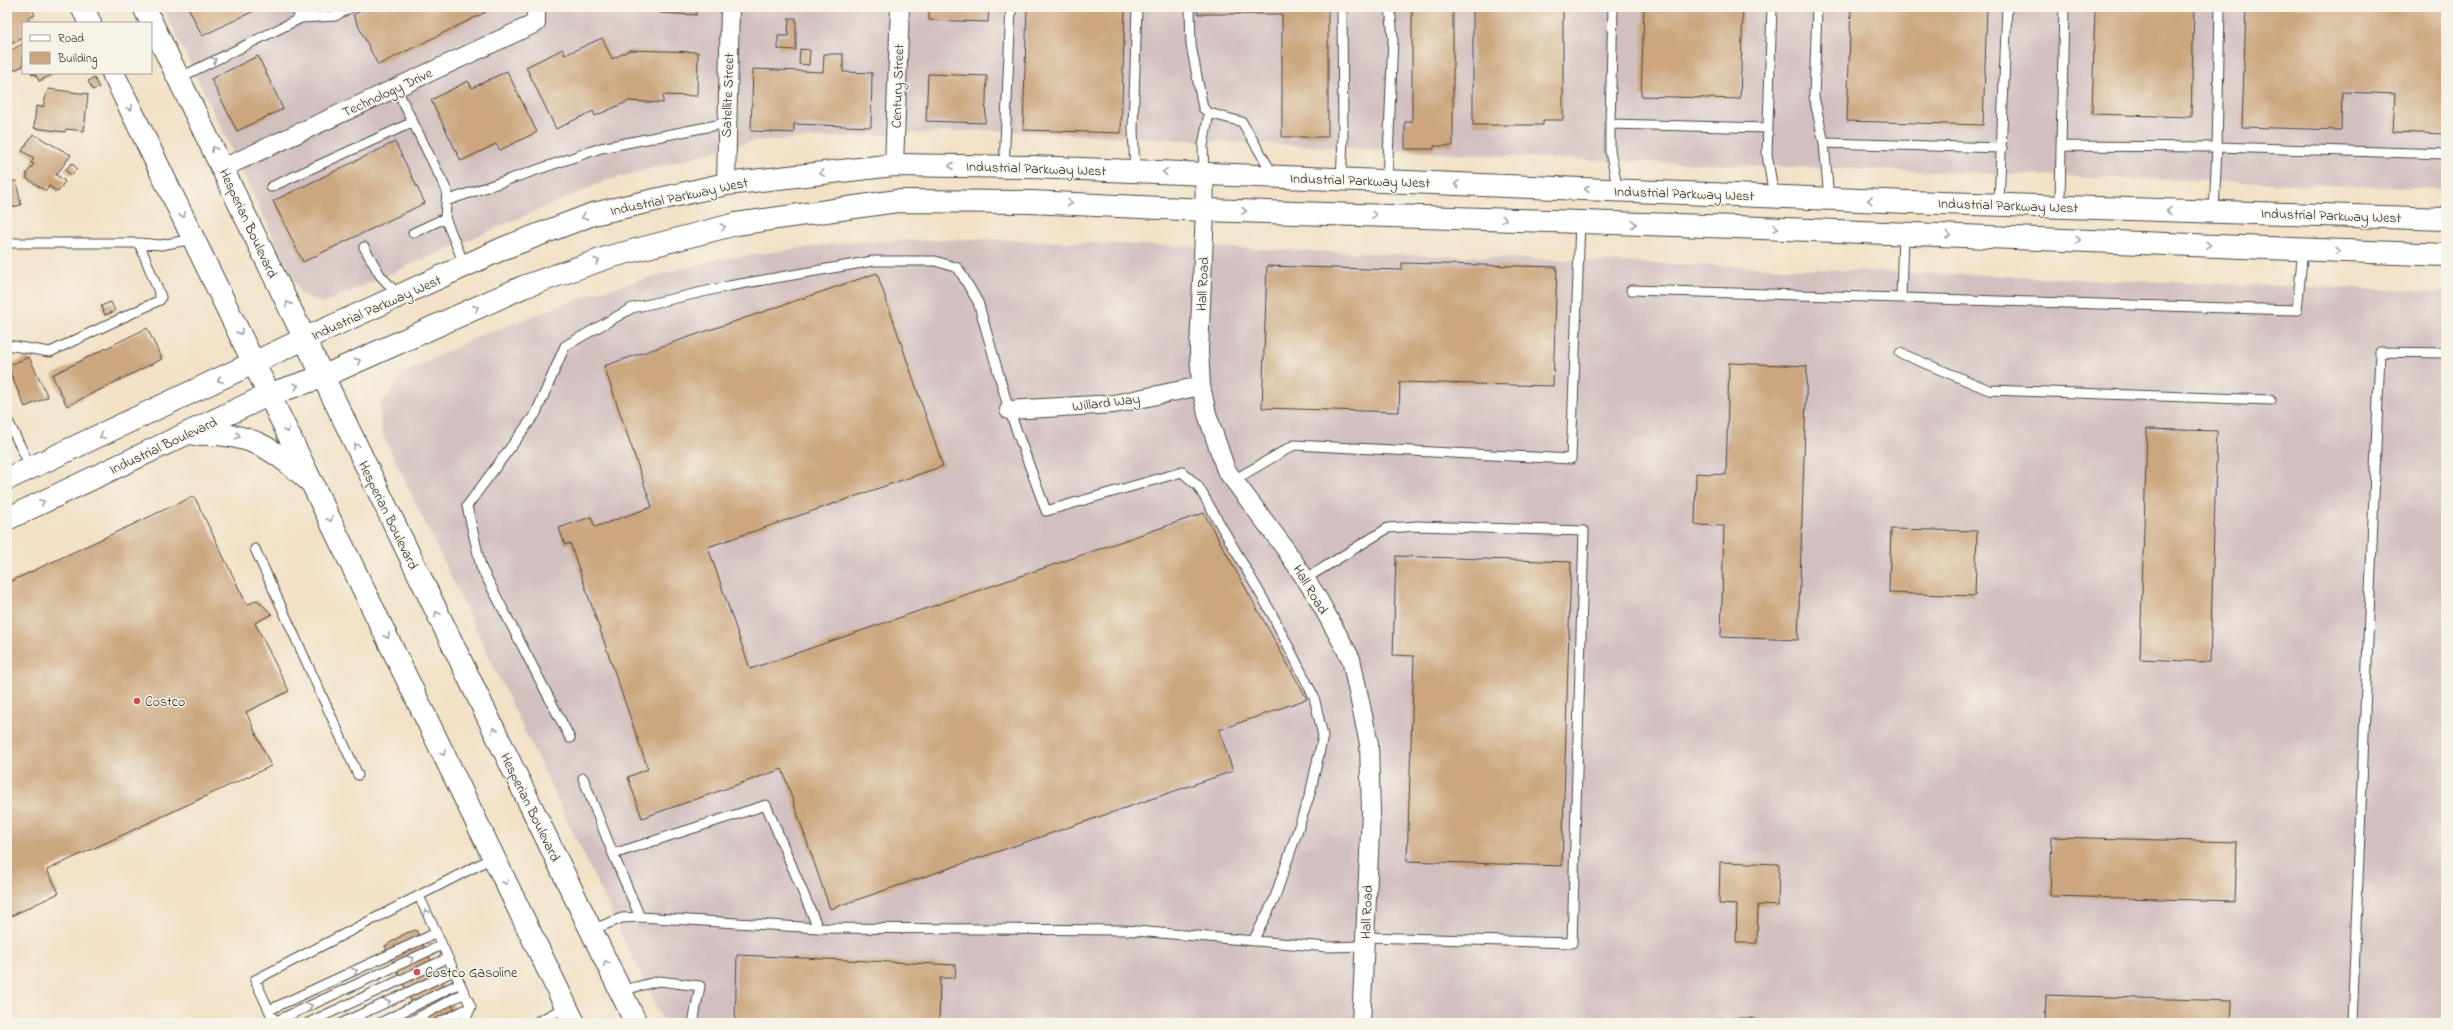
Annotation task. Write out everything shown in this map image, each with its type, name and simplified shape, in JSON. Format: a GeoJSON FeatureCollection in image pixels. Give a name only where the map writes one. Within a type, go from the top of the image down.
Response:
{"type":"FeatureCollection","features":[{"type":"Feature","properties":{"kind":"main road"},"geometry":{"type":"LineString","coordinates":[[82,7],[90,22]]}},
{"type":"Feature","properties":{"kind":"main road","name":"Hesperian Boulevard"},"geometry":{"type":"LineString","coordinates":[[144,7],[151,22]]}},
{"type":"Feature","properties":{"kind":"main road","name":"Hesperian Boulevard"},"geometry":{"type":"LineString","coordinates":[[152,23],[636,1023]]}},
{"type":"Feature","properties":{"kind":"main road"},"geometry":{"type":"LineString","coordinates":[[113,74],[571,1015]]}},
{"type":"Feature","properties":{"kind":"main road","name":"Industrial Parkway West"},"geometry":{"type":"LineString","coordinates":[[304,339],[465,266],[592,214],[726,184],[894,165],[1134,171],[1909,202],[1999,203],[2060,207],[2446,218]]}},
{"type":"Feature","properties":{"kind":"main road"},"geometry":{"type":"LineString","coordinates":[[322,377],[523,287],[609,257],[736,224],[897,201],[1031,202],[1206,210],[1580,222],[2446,255]]}},
{"type":"Feature","properties":{"kind":"main road"},"geometry":{"type":"LineString","coordinates":[[1906,234],[1909,202]]}},
{"type":"Feature","properties":{"kind":"main road"},"geometry":{"type":"LineString","coordinates":[[7,480],[304,339]]}},
{"type":"Feature","properties":{"kind":"main road","name":"Industrial Boulevard"},"geometry":{"type":"LineString","coordinates":[[7,519],[270,394],[322,377]]}},
{"type":"Feature","properties":{"kind":"main road"},"geometry":{"type":"LineString","coordinates":[[185,434],[217,433],[250,440],[282,457],[313,484]]}},
{"type":"Feature","properties":{"kind":"street","name":"Technology Drive"},"geometry":{"type":"LineString","coordinates":[[223,168],[536,23],[536,7]]}},
{"type":"Feature","properties":{"kind":"street","name":"Satellite Street"},"geometry":{"type":"LineString","coordinates":[[726,184],[730,7]]}},
{"type":"Feature","properties":{"kind":"street","name":"Century Street"},"geometry":{"type":"LineString","coordinates":[[894,165],[900,7]]}},
{"type":"Feature","properties":{"kind":"street","name":"Hall Road"},"geometry":{"type":"LineString","coordinates":[[1204,174],[1206,210],[1199,351],[1201,386],[1207,414],[1226,470],[1284,547],[1351,659],[1369,744],[1370,812],[1361,1023]]}},
{"type":"Feature","properties":{"kind":"street","name":"Willard Way"},"geometry":{"type":"LineString","coordinates":[[1009,410],[1114,404],[1201,386]]}},
{"type":"Feature","properties":{"kind":"lane"},"geometry":{"type":"LineString","coordinates":[[295,7],[301,18]]}},
{"type":"Feature","properties":{"kind":"lane"},"geometry":{"type":"LineString","coordinates":[[179,78],[301,18],[335,16],[352,7]]}},
{"type":"Feature","properties":{"kind":"lane"},"geometry":{"type":"LineString","coordinates":[[1004,167],[1011,7]]}},
{"type":"Feature","properties":{"kind":"lane"},"geometry":{"type":"LineString","coordinates":[[1134,171],[1133,129],[1137,7]]}},
{"type":"Feature","properties":{"kind":"lane"},"geometry":{"type":"LineString","coordinates":[[1190,7],[1191,45],[1203,108],[1209,113],[1242,122],[1274,177]]}},
{"type":"Feature","properties":{"kind":"lane"},"geometry":{"type":"LineString","coordinates":[[1341,180],[1343,138],[1342,7]]}},
{"type":"Feature","properties":{"kind":"lane"},"geometry":{"type":"LineString","coordinates":[[1387,182],[1393,38],[1390,7]]}},
{"type":"Feature","properties":{"kind":"lane"},"geometry":{"type":"LineString","coordinates":[[1613,7],[1610,151],[1618,190]]}},
{"type":"Feature","properties":{"kind":"lane"},"geometry":{"type":"LineString","coordinates":[[1772,7],[1767,154],[1774,197]]}},
{"type":"Feature","properties":{"kind":"lane"},"geometry":{"type":"LineString","coordinates":[[1817,7],[1814,97],[1824,143],[1829,199]]}},
{"type":"Feature","properties":{"kind":"lane"},"geometry":{"type":"LineString","coordinates":[[1999,203],[2007,7]]}},
{"type":"Feature","properties":{"kind":"lane"},"geometry":{"type":"LineString","coordinates":[[2060,207],[2064,7]]}},
{"type":"Feature","properties":{"kind":"lane"},"geometry":{"type":"LineString","coordinates":[[2214,212],[2220,7]]}},
{"type":"Feature","properties":{"kind":"lane"},"geometry":{"type":"LineString","coordinates":[[396,88],[446,191],[445,218],[465,266]]}},
{"type":"Feature","properties":{"kind":"lane"},"geometry":{"type":"LineString","coordinates":[[1204,174],[1203,146],[1209,113]]}},
{"type":"Feature","properties":{"kind":"lane"},"geometry":{"type":"LineString","coordinates":[[271,187],[413,122]]}},
{"type":"Feature","properties":{"kind":"lane"},"geometry":{"type":"LineString","coordinates":[[446,201],[601,148],[727,123]]}},
{"type":"Feature","properties":{"kind":"lane"},"geometry":{"type":"LineString","coordinates":[[1610,124],[1768,128]]}},
{"type":"Feature","properties":{"kind":"lane"},"geometry":{"type":"LineString","coordinates":[[1824,143],[2002,148]]}},
{"type":"Feature","properties":{"kind":"lane"},"geometry":{"type":"LineString","coordinates":[[2061,146],[2217,147],[2446,154]]}},
{"type":"Feature","properties":{"kind":"lane"},"geometry":{"type":"LineString","coordinates":[[413,233],[445,218]]}},
{"type":"Feature","properties":{"kind":"lane"},"geometry":{"type":"LineString","coordinates":[[1234,480],[1294,445],[1571,459],[1580,222]]}},
{"type":"Feature","properties":{"kind":"lane"},"geometry":{"type":"LineString","coordinates":[[1901,298],[1906,234]]}},
{"type":"Feature","properties":{"kind":"lane"},"geometry":{"type":"LineString","coordinates":[[7,243],[139,243],[161,245],[194,238]]}},
{"type":"Feature","properties":{"kind":"lane"},"geometry":{"type":"LineString","coordinates":[[7,345],[50,352],[160,300],[160,293],[139,243]]}},
{"type":"Feature","properties":{"kind":"lane"},"geometry":{"type":"LineString","coordinates":[[364,247],[380,275],[399,296]]}},
{"type":"Feature","properties":{"kind":"lane"},"geometry":{"type":"LineString","coordinates":[[1630,290],[2298,310],[2303,249]]}},
{"type":"Feature","properties":{"kind":"lane"},"geometry":{"type":"LineString","coordinates":[[570,738],[480,566],[467,506],[536,413],[565,346],[632,308],[729,286],[873,261],[935,261],[958,268],[978,302],[1009,410],[1046,511],[1182,472],[1198,486],[1272,614],[1314,697],[1323,736],[1310,794],[1274,900],[1253,941]]}},
{"type":"Feature","properties":{"kind":"lane"},"geometry":{"type":"LineString","coordinates":[[2352,1023],[2380,352],[2446,353]]}},
{"type":"Feature","properties":{"kind":"lane"},"geometry":{"type":"LineString","coordinates":[[1900,353],[1989,390],[2271,400]]}},
{"type":"Feature","properties":{"kind":"lane"},"geometry":{"type":"LineString","coordinates":[[7,419],[31,468]]}},
{"type":"Feature","properties":{"kind":"lane"},"geometry":{"type":"LineString","coordinates":[[591,930],[622,918],[640,917],[818,928],[1124,930],[1328,948],[1365,942],[1572,943],[1584,531],[1417,526],[1388,528],[1305,580]]}},
{"type":"Feature","properties":{"kind":"lane"},"geometry":{"type":"LineString","coordinates":[[254,549],[358,775]]}},
{"type":"Feature","properties":{"kind":"lane"},"geometry":{"type":"LineString","coordinates":[[583,778],[640,917]]}},
{"type":"Feature","properties":{"kind":"lane"},"geometry":{"type":"LineString","coordinates":[[613,854],[766,805],[818,928]]}},
{"type":"Feature","properties":{"kind":"lane"},"geometry":{"type":"LineString","coordinates":[[442,945],[275,1022],[255,980],[494,857]]}},
{"type":"Feature","properties":{"kind":"lane"},"geometry":{"type":"LineString","coordinates":[[419,896],[471,1008]]}},
{"type":"Feature","properties":{"kind":"lane"},"geometry":{"type":"LineString","coordinates":[[269,1010],[436,933]]}},
{"type":"Feature","properties":{"kind":"lane"},"geometry":{"type":"LineString","coordinates":[[308,1023],[448,958]]}},
{"type":"Feature","properties":{"kind":"lane"},"geometry":{"type":"LineString","coordinates":[[342,1023],[454,971]]}},
{"type":"Feature","properties":{"kind":"lane"},"geometry":{"type":"LineString","coordinates":[[620,992],[659,981],[700,986],[694,1018],[696,1023]]}},
{"type":"Feature","properties":{"kind":"lane"},"geometry":{"type":"LineString","coordinates":[[380,1023],[460,983]]}},
{"type":"Feature","properties":{"kind":"lane"},"geometry":{"type":"LineString","coordinates":[[408,1023],[464,993]]}},
{"type":"Feature","properties":{"kind":"lane"},"geometry":{"type":"LineString","coordinates":[[438,1023],[471,1008]]}},
{"type":"Feature","properties":{"kind":"lane"},"geometry":{"type":"LineString","coordinates":[[464,1023],[471,1008]]}},
{"type":"Feature","properties":{"kind":"lane"},"geometry":{"type":"LineString","coordinates":[[535,1023],[571,1015]]}},
{"type":"Feature","properties":{"kind":"lane"},"geometry":{"type":"LineString","coordinates":[[1717,1023],[1753,1023]]}},
{"type":"Feature","properties":{"kind":"shaded area"},"geometry":{"type":"Polygon","coordinates":[[[163,7],[2446,7],[2446,189],[1588,160],[986,130],[754,141],[605,181],[323,303],[301,294],[163,7]]]}},
{"type":"Feature","properties":{"kind":"shaded area"},"geometry":{"type":"Polygon","coordinates":[[[978,239],[2446,292],[2446,1023],[664,1023],[382,433],[380,406],[402,374],[479,336],[594,293],[714,260],[848,242],[978,239]]]}},
{"type":"Feature","properties":{"kind":"building"},"geometry":{"type":"Polygon","coordinates":[[[7,7],[31,7],[35,15],[28,18],[30,22],[22,22],[22,38],[7,46],[7,7]]]}},
{"type":"Feature","properties":{"kind":"building"},"geometry":{"type":"Polygon","coordinates":[[[188,7],[262,7],[202,36],[188,7]]]}},
{"type":"Feature","properties":{"kind":"building"},"geometry":{"type":"Polygon","coordinates":[[[369,7],[483,7],[486,12],[378,65],[353,15],[369,7]]]}},
{"type":"Feature","properties":{"kind":"building"},"geometry":{"type":"Polygon","coordinates":[[[660,7],[696,7],[696,15],[660,13],[660,7]]]}},
{"type":"Feature","properties":{"kind":"building"},"geometry":{"type":"Polygon","coordinates":[[[929,7],[989,7],[988,22],[929,20],[929,7]]]}},
{"type":"Feature","properties":{"kind":"building"},"geometry":{"type":"Polygon","coordinates":[[[1027,7],[1125,7],[1121,133],[1023,130],[1027,7]]]}},
{"type":"Feature","properties":{"kind":"building"},"geometry":{"type":"Polygon","coordinates":[[[1198,7],[1328,7],[1328,137],[1282,137],[1282,14],[1198,14],[1198,7]]]}},
{"type":"Feature","properties":{"kind":"building"},"geometry":{"type":"Polygon","coordinates":[[[1412,7],[1453,7],[1453,146],[1434,146],[1434,149],[1405,149],[1405,122],[1412,122],[1412,7]]]}},
{"type":"Feature","properties":{"kind":"building"},"geometry":{"type":"Polygon","coordinates":[[[1473,7],[1563,7],[1563,120],[1543,120],[1543,125],[1473,125],[1473,7]]]}},
{"type":"Feature","properties":{"kind":"building"},"geometry":{"type":"Polygon","coordinates":[[[1644,7],[1743,7],[1740,99],[1641,96],[1644,7]]]}},
{"type":"Feature","properties":{"kind":"building"},"geometry":{"type":"Polygon","coordinates":[[[1851,7],[1987,7],[1983,125],[1847,121],[1851,7]]]}},
{"type":"Feature","properties":{"kind":"building"},"geometry":{"type":"Polygon","coordinates":[[[2095,7],[2194,7],[2191,117],[2092,114],[2095,7]]]}},
{"type":"Feature","properties":{"kind":"building"},"geometry":{"type":"Polygon","coordinates":[[[2246,7],[2446,7],[2446,134],[2393,132],[2395,94],[2342,92],[2341,130],[2242,127],[2246,7]]]}},
{"type":"Feature","properties":{"kind":"building"},"geometry":{"type":"Polygon","coordinates":[[[789,18],[796,18],[796,50],[778,49],[778,36],[788,36],[789,18]]]}},
{"type":"Feature","properties":{"kind":"building"},"geometry":{"type":"Polygon","coordinates":[[[602,38],[612,59],[630,50],[698,52],[697,96],[663,95],[663,103],[629,101],[595,116],[593,111],[556,129],[526,67],[563,49],[565,55],[602,38]]]}},
{"type":"Feature","properties":{"kind":"building"},"geometry":{"type":"Polygon","coordinates":[[[22,44],[22,66],[14,70],[7,52],[22,44]]]}},
{"type":"Feature","properties":{"kind":"building"},"geometry":{"type":"Polygon","coordinates":[[[800,49],[810,50],[809,65],[799,64],[800,49]]]}},
{"type":"Feature","properties":{"kind":"building"},"geometry":{"type":"Polygon","coordinates":[[[824,54],[843,54],[843,72],[872,73],[871,127],[794,124],[794,133],[751,131],[753,69],[823,72],[824,54]]]}},
{"type":"Feature","properties":{"kind":"building"},"geometry":{"type":"Polygon","coordinates":[[[258,56],[283,109],[237,131],[211,79],[258,56]]]}},
{"type":"Feature","properties":{"kind":"building"},"geometry":{"type":"Polygon","coordinates":[[[507,71],[537,132],[500,150],[496,144],[461,161],[431,100],[468,81],[472,88],[507,71]]]}},
{"type":"Feature","properties":{"kind":"building"},"geometry":{"type":"Polygon","coordinates":[[[35,74],[54,74],[39,81],[35,74]]]}},
{"type":"Feature","properties":{"kind":"building"},"geometry":{"type":"Polygon","coordinates":[[[928,74],[987,76],[985,123],[926,121],[928,74]]]}},
{"type":"Feature","properties":{"kind":"building"},"geometry":{"type":"Polygon","coordinates":[[[94,78],[99,87],[93,90],[88,81],[94,78]]]}},
{"type":"Feature","properties":{"kind":"building"},"geometry":{"type":"Polygon","coordinates":[[[48,89],[88,94],[84,131],[66,129],[65,132],[34,128],[36,106],[43,107],[48,89]]]}},
{"type":"Feature","properties":{"kind":"building"},"geometry":{"type":"Polygon","coordinates":[[[33,134],[71,155],[56,175],[65,181],[58,192],[49,186],[46,191],[26,178],[28,175],[26,174],[34,164],[31,163],[34,158],[22,151],[33,134]]]}},
{"type":"Feature","properties":{"kind":"building"},"geometry":{"type":"Polygon","coordinates":[[[395,142],[425,203],[303,262],[273,201],[395,142]]]}},
{"type":"Feature","properties":{"kind":"building"},"geometry":{"type":"Polygon","coordinates":[[[72,163],[77,169],[71,175],[65,170],[72,163]]]}},
{"type":"Feature","properties":{"kind":"building"},"geometry":{"type":"Polygon","coordinates":[[[16,181],[21,205],[7,208],[7,182],[16,181]]]}},
{"type":"Feature","properties":{"kind":"building"},"geometry":{"type":"Polygon","coordinates":[[[1402,263],[1557,267],[1553,386],[1400,382],[1399,412],[1262,408],[1267,266],[1402,270],[1402,263]]]}},
{"type":"Feature","properties":{"kind":"building"},"geometry":{"type":"Polygon","coordinates":[[[877,273],[943,466],[708,547],[750,669],[1204,513],[1307,699],[1219,730],[1233,771],[830,909],[782,769],[642,818],[628,777],[648,769],[570,543],[565,545],[559,528],[591,517],[595,527],[652,507],[604,366],[877,273]]]}},
{"type":"Feature","properties":{"kind":"building"},"geometry":{"type":"Polygon","coordinates":[[[111,302],[115,311],[105,315],[101,306],[111,302]]]}},
{"type":"Feature","properties":{"kind":"building"},"geometry":{"type":"Polygon","coordinates":[[[147,328],[162,359],[67,406],[52,375],[147,328]]]}},
{"type":"Feature","properties":{"kind":"building"},"geometry":{"type":"Polygon","coordinates":[[[29,357],[48,397],[25,407],[7,366],[29,357]]]}},
{"type":"Feature","properties":{"kind":"building"},"geometry":{"type":"Polygon","coordinates":[[[1729,363],[1807,366],[1798,640],[1721,637],[1724,526],[1695,525],[1696,473],[1726,475],[1729,363]]]}},
{"type":"Feature","properties":{"kind":"building"},"geometry":{"type":"Polygon","coordinates":[[[2147,429],[2217,431],[2210,662],[2140,659],[2147,429]]]}},
{"type":"Feature","properties":{"kind":"building","name":"Costco"},"geometry":{"type":"Polygon","coordinates":[[[194,496],[247,605],[257,600],[272,614],[255,623],[289,691],[246,712],[271,766],[47,870],[59,893],[7,918],[7,583],[194,496]]]}},
{"type":"Feature","properties":{"kind":"building"},"geometry":{"type":"Polygon","coordinates":[[[1891,529],[1977,531],[1975,596],[1889,593],[1891,529]]]}},
{"type":"Feature","properties":{"kind":"building"},"geometry":{"type":"Polygon","coordinates":[[[1396,556],[1571,562],[1562,866],[1407,861],[1414,656],[1393,655],[1396,556]]]}},
{"type":"Feature","properties":{"kind":"building"},"geometry":{"type":"Polygon","coordinates":[[[2052,837],[2237,842],[2235,901],[2050,896],[2052,837]]]}},
{"type":"Feature","properties":{"kind":"building"},"geometry":{"type":"Polygon","coordinates":[[[1720,862],[1779,864],[1778,906],[1758,905],[1757,943],[1736,943],[1737,905],[1719,904],[1720,862]]]}},
{"type":"Feature","properties":{"kind":"building","name":"Costco Gasoline"},"geometry":{"type":"Polygon","coordinates":[[[416,930],[461,1023],[394,1023],[389,1013],[412,1002],[385,946],[406,933],[416,930]]]}},
{"type":"Feature","properties":{"kind":"building"},"geometry":{"type":"Polygon","coordinates":[[[737,955],[956,965],[955,978],[940,978],[939,1023],[735,1023],[737,955]]]}},
{"type":"Feature","properties":{"kind":"building"},"geometry":{"type":"Polygon","coordinates":[[[2046,995],[2231,1001],[2230,1023],[2045,1023],[2046,995]]]}},
{"type":"Feature","properties":{"kind":"building"},"geometry":{"type":"Polygon","coordinates":[[[1252,1021],[1279,1022],[1279,1023],[1252,1023],[1252,1021]]]}},
{"type":"Feature","properties":{"kind":"place","name":"Costco"},"geometry":{"type":"Point","coordinates":[137,701]}},
{"type":"Feature","properties":{"kind":"place","name":"Costco Gasoline"},"geometry":{"type":"Point","coordinates":[417,972]}}]}
